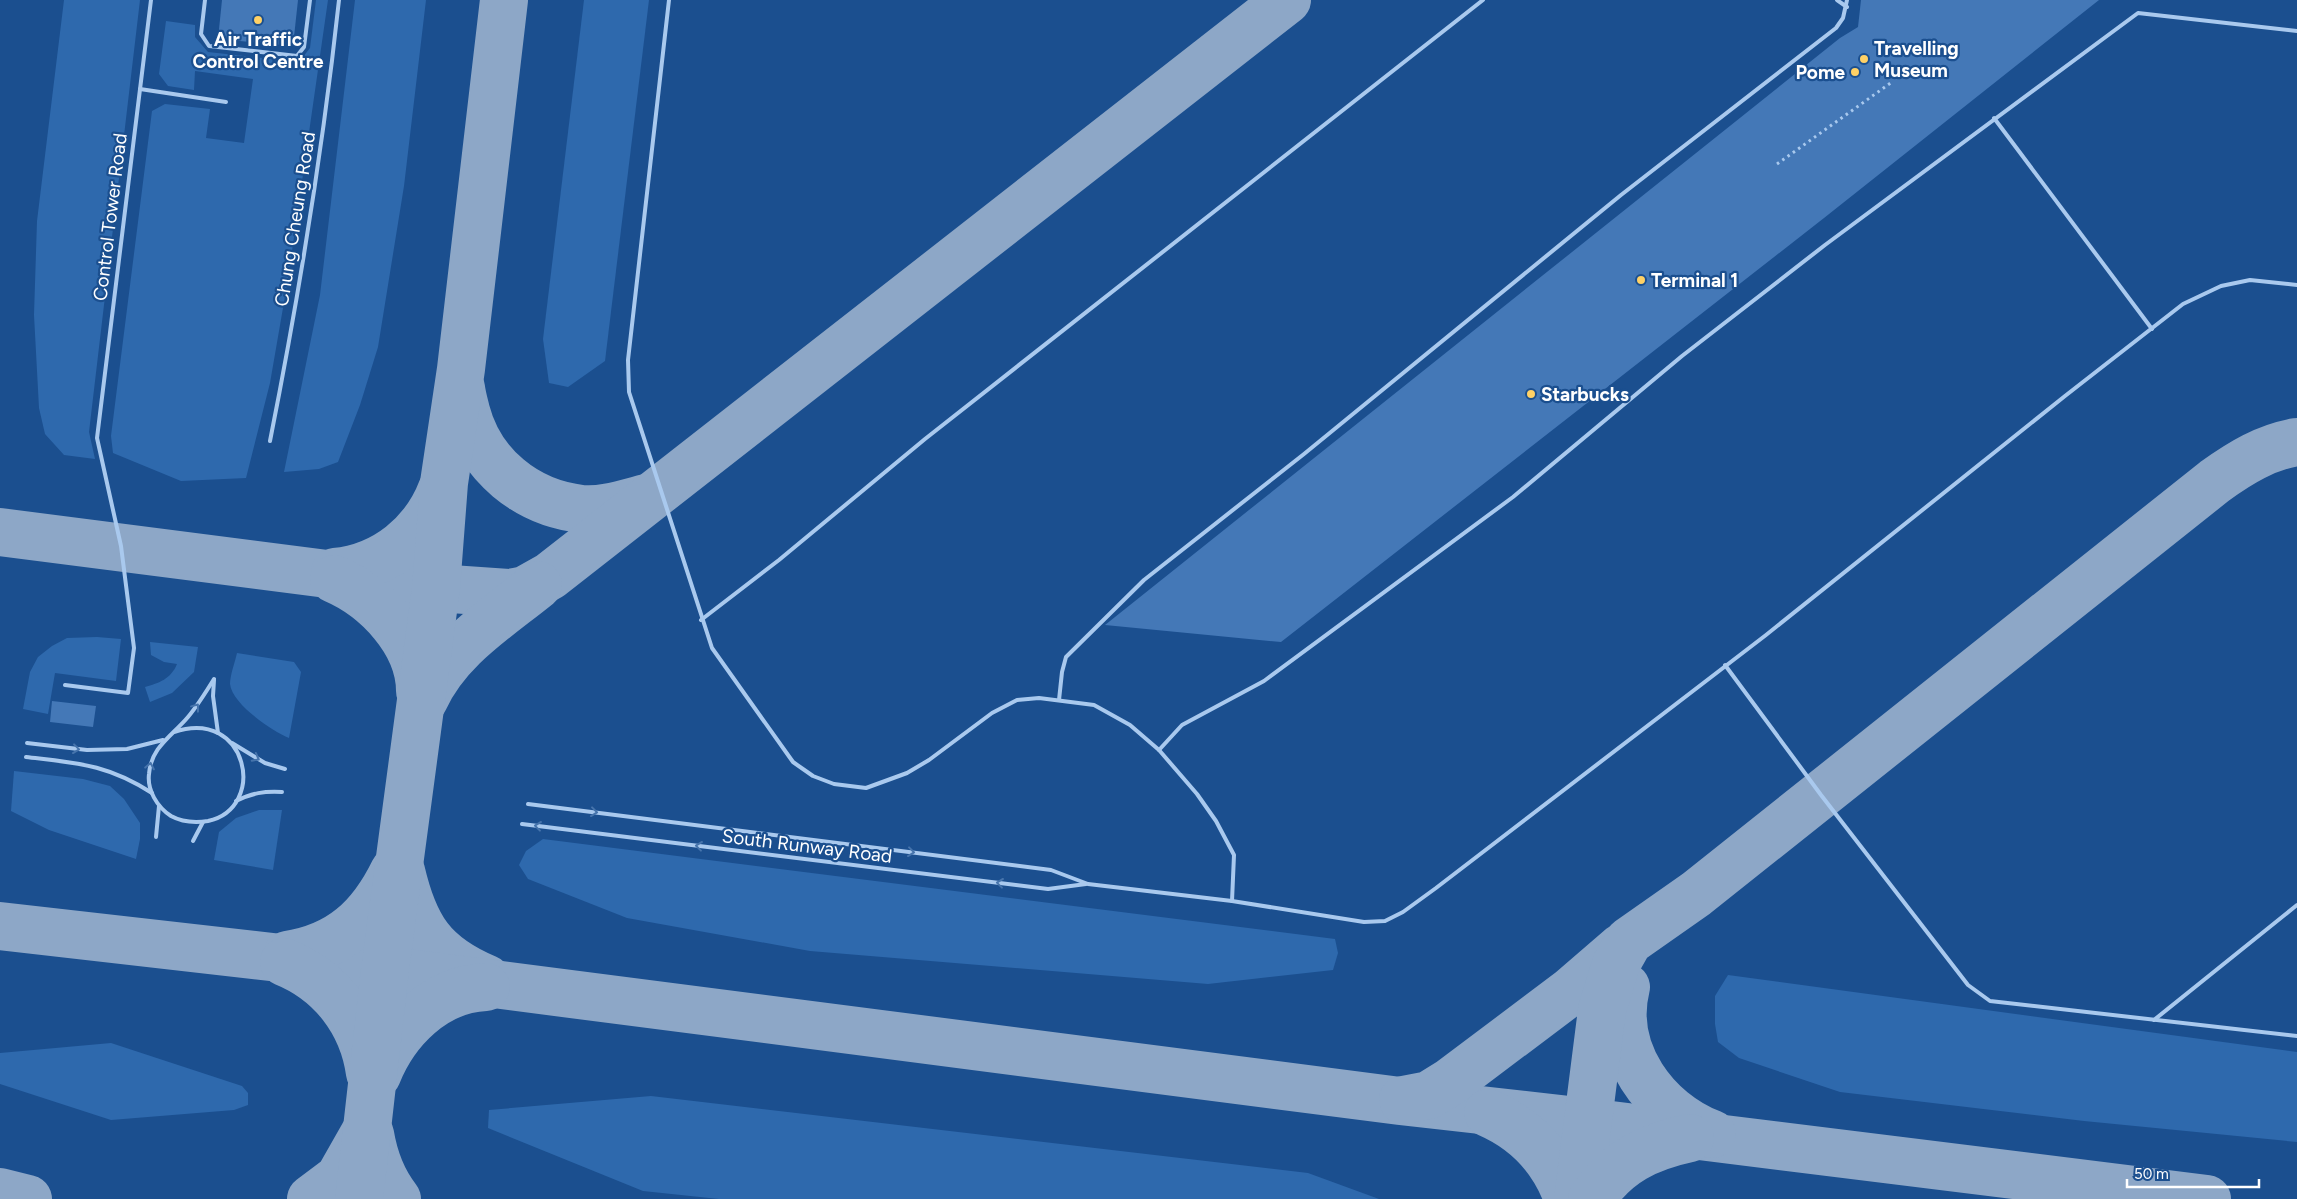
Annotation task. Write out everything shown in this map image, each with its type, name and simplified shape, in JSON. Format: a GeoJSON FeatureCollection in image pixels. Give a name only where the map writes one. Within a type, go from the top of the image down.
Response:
{"type":"FeatureCollection","features":[{"type":"Feature","properties":{"kind":"lane","name":"Control Tower Road"},"geometry":{"type":"LineString","coordinates":[[64,685],[128,693],[134,648],[121,546],[97,438],[151,0]]}},
{"type":"Feature","properties":{"kind":"lane"},"geometry":{"type":"LineString","coordinates":[[205,0],[201,34],[209,46],[297,56],[304,47],[310,0]]}},
{"type":"Feature","properties":{"kind":"lane","name":"Chung Cheung Road"},"geometry":{"type":"LineString","coordinates":[[270,441],[299,283],[328,102],[339,0]]}},
{"type":"Feature","properties":{"kind":"lane"},"geometry":{"type":"LineString","coordinates":[[669,0],[628,360],[629,392],[701,620],[712,648],[793,762],[813,776],[834,784],[854,788],[866,788],[907,773],[929,760],[1005,704],[1018,700],[1039,698],[1094,705],[1130,724],[1159,750],[1197,794],[1216,821],[1234,855],[1232,901]]}},
{"type":"Feature","properties":{"kind":"lane"},"geometry":{"type":"LineString","coordinates":[[701,620],[779,560],[941,427],[1483,0]]}},
{"type":"Feature","properties":{"kind":"lane"},"geometry":{"type":"LineString","coordinates":[[1837,0],[1846,7]]}},
{"type":"Feature","properties":{"kind":"lane"},"geometry":{"type":"LineString","coordinates":[[1059,700],[1062,672],[1066,658],[1144,580],[1304,454],[1621,195],[1836,28],[1843,18],[1847,0]]}},
{"type":"Feature","properties":{"kind":"lane"},"geometry":{"type":"LineString","coordinates":[[1159,750],[1182,725],[1264,681],[1513,496],[1682,356],[1994,118],[2138,13],[2297,31]]}},
{"type":"Feature","properties":{"kind":"lane"},"geometry":{"type":"LineString","coordinates":[[140,89],[226,102]]}},
{"type":"Feature","properties":{"kind":"lane"},"geometry":{"type":"LineString","coordinates":[[1994,118],[2152,329]]}},
{"type":"Feature","properties":{"kind":"lane","name":"South Runway Road"},"geometry":{"type":"LineString","coordinates":[[522,824],[1048,889],[1088,884],[1232,901],[1364,922],[1385,921],[1436,888],[1725,666],[2057,402],[2184,304],[2221,286],[2250,280],[2297,285]]}},
{"type":"Feature","properties":{"kind":"lane"},"geometry":{"type":"LineString","coordinates":[[1725,666],[1821,795],[1968,985],[1990,1001],[2297,1036]]}},
{"type":"Feature","properties":{"kind":"lane"},"geometry":{"type":"LineString","coordinates":[[218,732],[213,696],[214,679],[204,697],[174,732],[163,740],[154,751],[149,765],[148,779],[152,793],[159,806],[170,815],[184,821],[202,822],[213,820],[226,812],[236,801],[242,788],[244,771],[240,756],[231,742]]}},
{"type":"Feature","properties":{"kind":"lane"},"geometry":{"type":"LineString","coordinates":[[174,732],[188,728],[202,728],[218,732],[265,763],[285,769]]}},
{"type":"Feature","properties":{"kind":"lane"},"geometry":{"type":"LineString","coordinates":[[27,743],[97,750],[127,749],[163,740]]}},
{"type":"Feature","properties":{"kind":"lane"},"geometry":{"type":"LineString","coordinates":[[26,757],[84,764],[112,771],[152,793]]}},
{"type":"Feature","properties":{"kind":"lane"},"geometry":{"type":"LineString","coordinates":[[236,801],[249,794],[282,792]]}},
{"type":"Feature","properties":{"kind":"lane","name":"South Runway Road"},"geometry":{"type":"LineString","coordinates":[[528,804],[1051,870],[1088,884]]}},
{"type":"Feature","properties":{"kind":"lane"},"geometry":{"type":"LineString","coordinates":[[156,837],[159,806]]}},
{"type":"Feature","properties":{"kind":"lane"},"geometry":{"type":"LineString","coordinates":[[193,841],[202,822]]}},
{"type":"Feature","properties":{"kind":"lane"},"geometry":{"type":"LineString","coordinates":[[2154,1020],[2297,905]]}},
{"type":"Feature","properties":{"kind":"path"},"geometry":{"type":"LineString","coordinates":[[1777,164],[1892,82]]}},
{"type":"Feature","properties":{"kind":"shaded area"},"geometry":{"type":"Polygon","coordinates":[[[64,0],[140,0],[89,432],[95,459],[64,455],[45,434],[39,408],[34,315],[37,221],[64,0]]]}},
{"type":"Feature","properties":{"kind":"shaded area"},"geometry":{"type":"Polygon","coordinates":[[[316,0],[328,0],[288,279],[270,383],[246,478],[181,481],[113,453],[111,436],[152,111],[165,104],[210,109],[206,138],[244,143],[253,79],[195,71],[194,90],[168,86],[159,74],[166,21],[195,25],[195,37],[208,52],[299,62],[310,48],[316,0]]]}},
{"type":"Feature","properties":{"kind":"shaded area"},"geometry":{"type":"Polygon","coordinates":[[[355,0],[426,0],[404,186],[378,347],[360,405],[338,462],[319,469],[284,472],[320,295],[355,0]]]}},
{"type":"Feature","properties":{"kind":"shaded area"},"geometry":{"type":"Polygon","coordinates":[[[584,0],[649,0],[605,361],[568,387],[549,383],[543,339],[584,0]]]}},
{"type":"Feature","properties":{"kind":"shaded area"},"geometry":{"type":"Polygon","coordinates":[[[97,637],[121,639],[116,681],[55,673],[48,714],[23,709],[30,672],[38,657],[52,646],[67,638],[97,637]]]}},
{"type":"Feature","properties":{"kind":"shaded area"},"geometry":{"type":"Polygon","coordinates":[[[150,642],[198,647],[194,672],[172,693],[150,702],[145,687],[168,677],[177,664],[164,662],[151,655],[150,642]]]}},
{"type":"Feature","properties":{"kind":"shaded area"},"geometry":{"type":"Polygon","coordinates":[[[237,653],[294,662],[301,672],[289,738],[254,716],[232,692],[230,680],[237,653]]]}},
{"type":"Feature","properties":{"kind":"shaded area"},"geometry":{"type":"Polygon","coordinates":[[[14,771],[83,779],[110,786],[124,799],[140,823],[140,839],[136,859],[49,830],[11,811],[14,771]]]}},
{"type":"Feature","properties":{"kind":"shaded area"},"geometry":{"type":"Polygon","coordinates":[[[259,810],[282,810],[273,870],[214,860],[219,832],[236,818],[259,810]]]}},
{"type":"Feature","properties":{"kind":"shaded area"},"geometry":{"type":"Polygon","coordinates":[[[543,839],[1335,939],[1338,953],[1333,970],[1208,984],[810,951],[627,918],[528,879],[519,865],[526,851],[543,839]]]}},
{"type":"Feature","properties":{"kind":"shaded area"},"geometry":{"type":"Polygon","coordinates":[[[1728,975],[2297,1052],[2297,1142],[2084,1121],[1840,1092],[1739,1058],[1718,1042],[1715,1024],[1715,996],[1728,975]]]}},
{"type":"Feature","properties":{"kind":"shaded area"},"geometry":{"type":"Polygon","coordinates":[[[111,1043],[242,1086],[248,1093],[248,1105],[234,1110],[111,1120],[0,1084],[0,1053],[111,1043]]]}},
{"type":"Feature","properties":{"kind":"shaded area"},"geometry":{"type":"Polygon","coordinates":[[[651,1096],[1308,1173],[1379,1199],[719,1199],[643,1191],[488,1128],[489,1110],[651,1096]]]}},
{"type":"Feature","properties":{"kind":"building","name":"Air Traffic Control Centre"},"geometry":{"type":"Polygon","coordinates":[[[222,0],[298,0],[293,46],[218,39],[222,0]]]}},
{"type":"Feature","properties":{"kind":"building","name":"Terminal 1"},"geometry":{"type":"Polygon","coordinates":[[[1861,0],[2099,0],[1824,218],[1281,642],[1105,625],[1840,38],[1858,27],[1861,0]]]}},
{"type":"Feature","properties":{"kind":"building"},"geometry":{"type":"Polygon","coordinates":[[[52,701],[96,706],[93,727],[50,722],[52,701]]]}},
{"type":"Feature","properties":{"kind":"taxiway"},"geometry":{"type":"LineString","coordinates":[[359,1199],[385,970],[436,588],[444,483],[461,369],[504,0]]}},
{"type":"Feature","properties":{"kind":"taxiway"},"geometry":{"type":"LineString","coordinates":[[0,532],[436,588],[511,593],[525,590],[550,576],[1287,0]]}},
{"type":"Feature","properties":{"kind":"taxiway"},"geometry":{"type":"LineString","coordinates":[[461,388],[466,411],[482,448],[494,464],[524,490],[542,499],[582,509],[606,508],[646,498]]}},
{"type":"Feature","properties":{"kind":"taxiway"},"geometry":{"type":"LineString","coordinates":[[1578,1199],[1602,1010],[1616,964],[1629,941],[1696,894],[2215,481],[2234,468],[2264,452],[2297,442]]}},
{"type":"Feature","properties":{"kind":"taxiway"},"geometry":{"type":"LineString","coordinates":[[335,572],[353,569],[370,563],[401,546],[425,520],[435,505],[442,489]]}},
{"type":"Feature","properties":{"kind":"taxiway"},"geometry":{"type":"LineString","coordinates":[[334,579],[365,597],[393,623],[412,655],[418,673],[420,691]]}},
{"type":"Feature","properties":{"kind":"taxiway"},"geometry":{"type":"LineString","coordinates":[[424,700],[434,682],[459,650],[538,585]]}},
{"type":"Feature","properties":{"kind":"taxiway"},"geometry":{"type":"LineString","coordinates":[[287,955],[323,945],[352,928],[375,903],[394,871]]}},
{"type":"Feature","properties":{"kind":"taxiway"},"geometry":{"type":"LineString","coordinates":[[401,871],[412,908],[419,924],[428,937],[452,960],[487,979]]}},
{"type":"Feature","properties":{"kind":"taxiway"},"geometry":{"type":"LineString","coordinates":[[0,926],[385,970],[1400,1101],[1587,1122],[2207,1199]]}},
{"type":"Feature","properties":{"kind":"taxiway"},"geometry":{"type":"LineString","coordinates":[[1403,1100],[1429,1095],[1450,1082],[1571,991],[1622,947]]}},
{"type":"Feature","properties":{"kind":"taxiway"},"geometry":{"type":"LineString","coordinates":[[284,962],[316,980],[342,1005],[360,1037],[370,1073]]}},
{"type":"Feature","properties":{"kind":"taxiway"},"geometry":{"type":"LineString","coordinates":[[377,1075],[394,1043],[419,1015],[450,995],[486,987]]}},
{"type":"Feature","properties":{"kind":"taxiway"},"geometry":{"type":"LineString","coordinates":[[1626,987],[1623,1011],[1625,1034],[1631,1056],[1642,1076],[1656,1095],[1672,1111],[1691,1124],[1712,1134]]}},
{"type":"Feature","properties":{"kind":"taxiway"},"geometry":{"type":"LineString","coordinates":[[1488,1113],[1515,1128],[1537,1147],[1555,1171],[1568,1199]]}},
{"type":"Feature","properties":{"kind":"taxiway"},"geometry":{"type":"LineString","coordinates":[[311,1199],[339,1178],[364,1134]]}},
{"type":"Feature","properties":{"kind":"taxiway"},"geometry":{"type":"LineString","coordinates":[[370,1134],[379,1168],[397,1199]]}},
{"type":"Feature","properties":{"kind":"taxiway"},"geometry":{"type":"LineString","coordinates":[[1592,1199],[1612,1175],[1634,1158],[1660,1146],[1690,1138]]}},
{"type":"Feature","properties":{"kind":"taxiway"},"geometry":{"type":"LineString","coordinates":[[0,1192],[28,1199]]}},
{"type":"Feature","properties":{"kind":"place","name":"Air Traffic Control Centre"},"geometry":{"type":"Point","coordinates":[258,20]}},
{"type":"Feature","properties":{"kind":"place","name":"Travelling Museum"},"geometry":{"type":"Point","coordinates":[1864,59]}},
{"type":"Feature","properties":{"kind":"place","name":"Pome"},"geometry":{"type":"Point","coordinates":[1855,72]}},
{"type":"Feature","properties":{"kind":"place","name":"Terminal 1"},"geometry":{"type":"Point","coordinates":[1641,280]}},
{"type":"Feature","properties":{"kind":"place","name":"Starbucks"},"geometry":{"type":"Point","coordinates":[1531,394]}}]}
